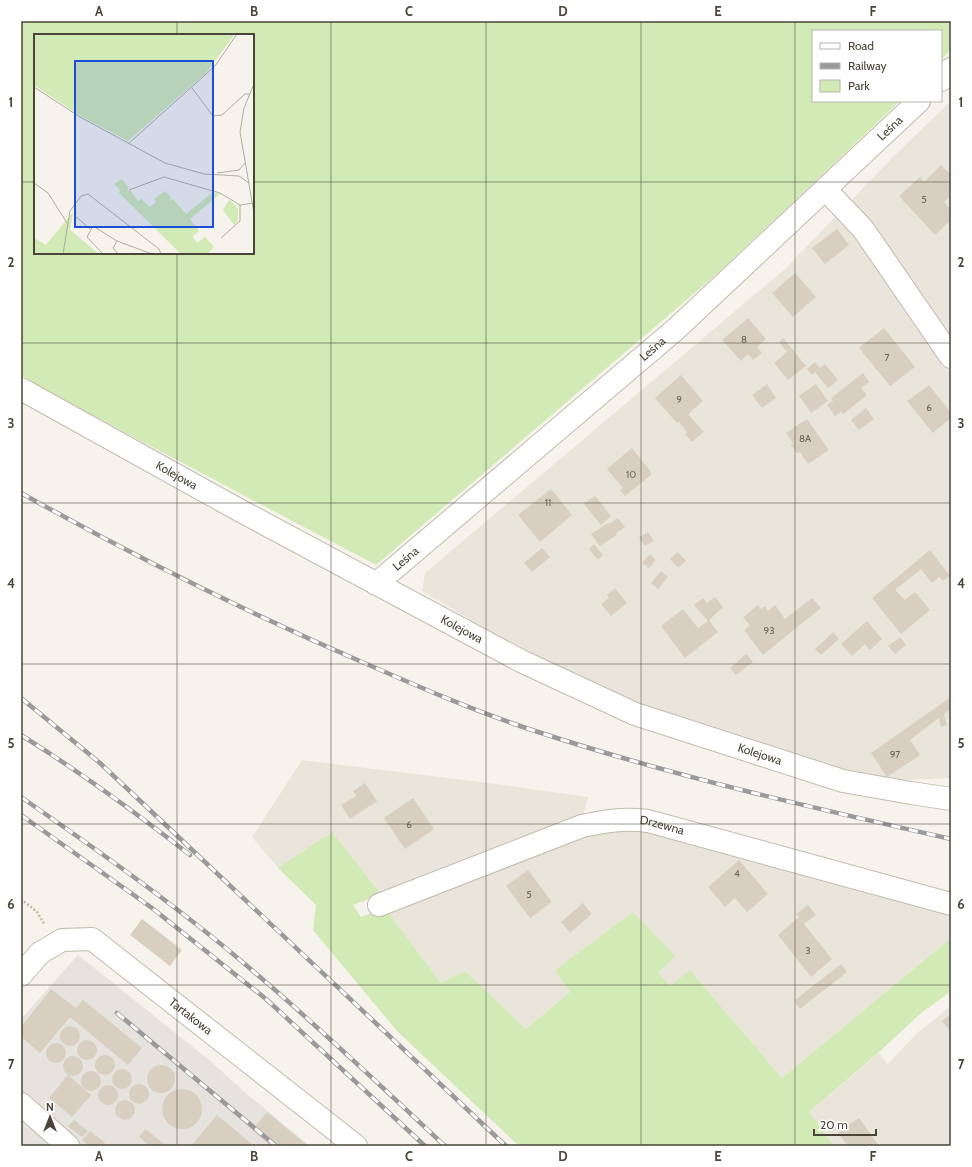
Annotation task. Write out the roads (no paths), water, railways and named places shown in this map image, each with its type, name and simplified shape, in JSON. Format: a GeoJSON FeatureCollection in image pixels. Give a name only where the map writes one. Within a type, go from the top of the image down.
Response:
{"type":"FeatureCollection","features":[{"type":"Feature","properties":{"kind":"street"},"geometry":{"type":"LineString","coordinates":[[942,79],[951,70]]}},
{"type":"Feature","properties":{"kind":"street","name":"Leśna"},"geometry":{"type":"LineString","coordinates":[[376,584],[676,329],[918,102]]}},
{"type":"Feature","properties":{"kind":"street"},"geometry":{"type":"LineString","coordinates":[[825,189],[863,229],[951,357]]}},
{"type":"Feature","properties":{"kind":"street","name":"Kolejowa"},"geometry":{"type":"LineString","coordinates":[[21,389],[238,510],[520,661],[635,714],[844,781],[945,797]]}},
{"type":"Feature","properties":{"kind":"street","name":"Drzewna"},"geometry":{"type":"LineString","coordinates":[[379,905],[582,826],[613,820],[629,819],[648,821],[951,904]]}},
{"type":"Feature","properties":{"kind":"street","name":"Tartakowa"},"geometry":{"type":"LineString","coordinates":[[21,975],[40,953],[62,940],[92,939],[356,1146]]}},
{"type":"Feature","properties":{"kind":"street"},"geometry":{"type":"LineString","coordinates":[[21,1104],[68,1146]]}},
{"type":"Feature","properties":{"kind":"railway"},"geometry":{"type":"LineString","coordinates":[[21,493],[147,561],[232,603],[424,689],[487,714],[581,746],[686,776],[951,839]]}},
{"type":"Feature","properties":{"kind":"railway"},"geometry":{"type":"LineString","coordinates":[[21,698],[100,763],[506,1146]]}},
{"type":"Feature","properties":{"kind":"railway"},"geometry":{"type":"LineString","coordinates":[[21,735],[65,763],[149,823],[190,855]]}},
{"type":"Feature","properties":{"kind":"railway"},"geometry":{"type":"LineString","coordinates":[[21,797],[139,881],[225,948],[278,992],[326,1035],[445,1146]]}},
{"type":"Feature","properties":{"kind":"railway"},"geometry":{"type":"LineString","coordinates":[[21,815],[152,908],[266,999],[425,1146]]}},
{"type":"Feature","properties":{"kind":"railway"},"geometry":{"type":"LineString","coordinates":[[117,1013],[276,1146]]}}]}
